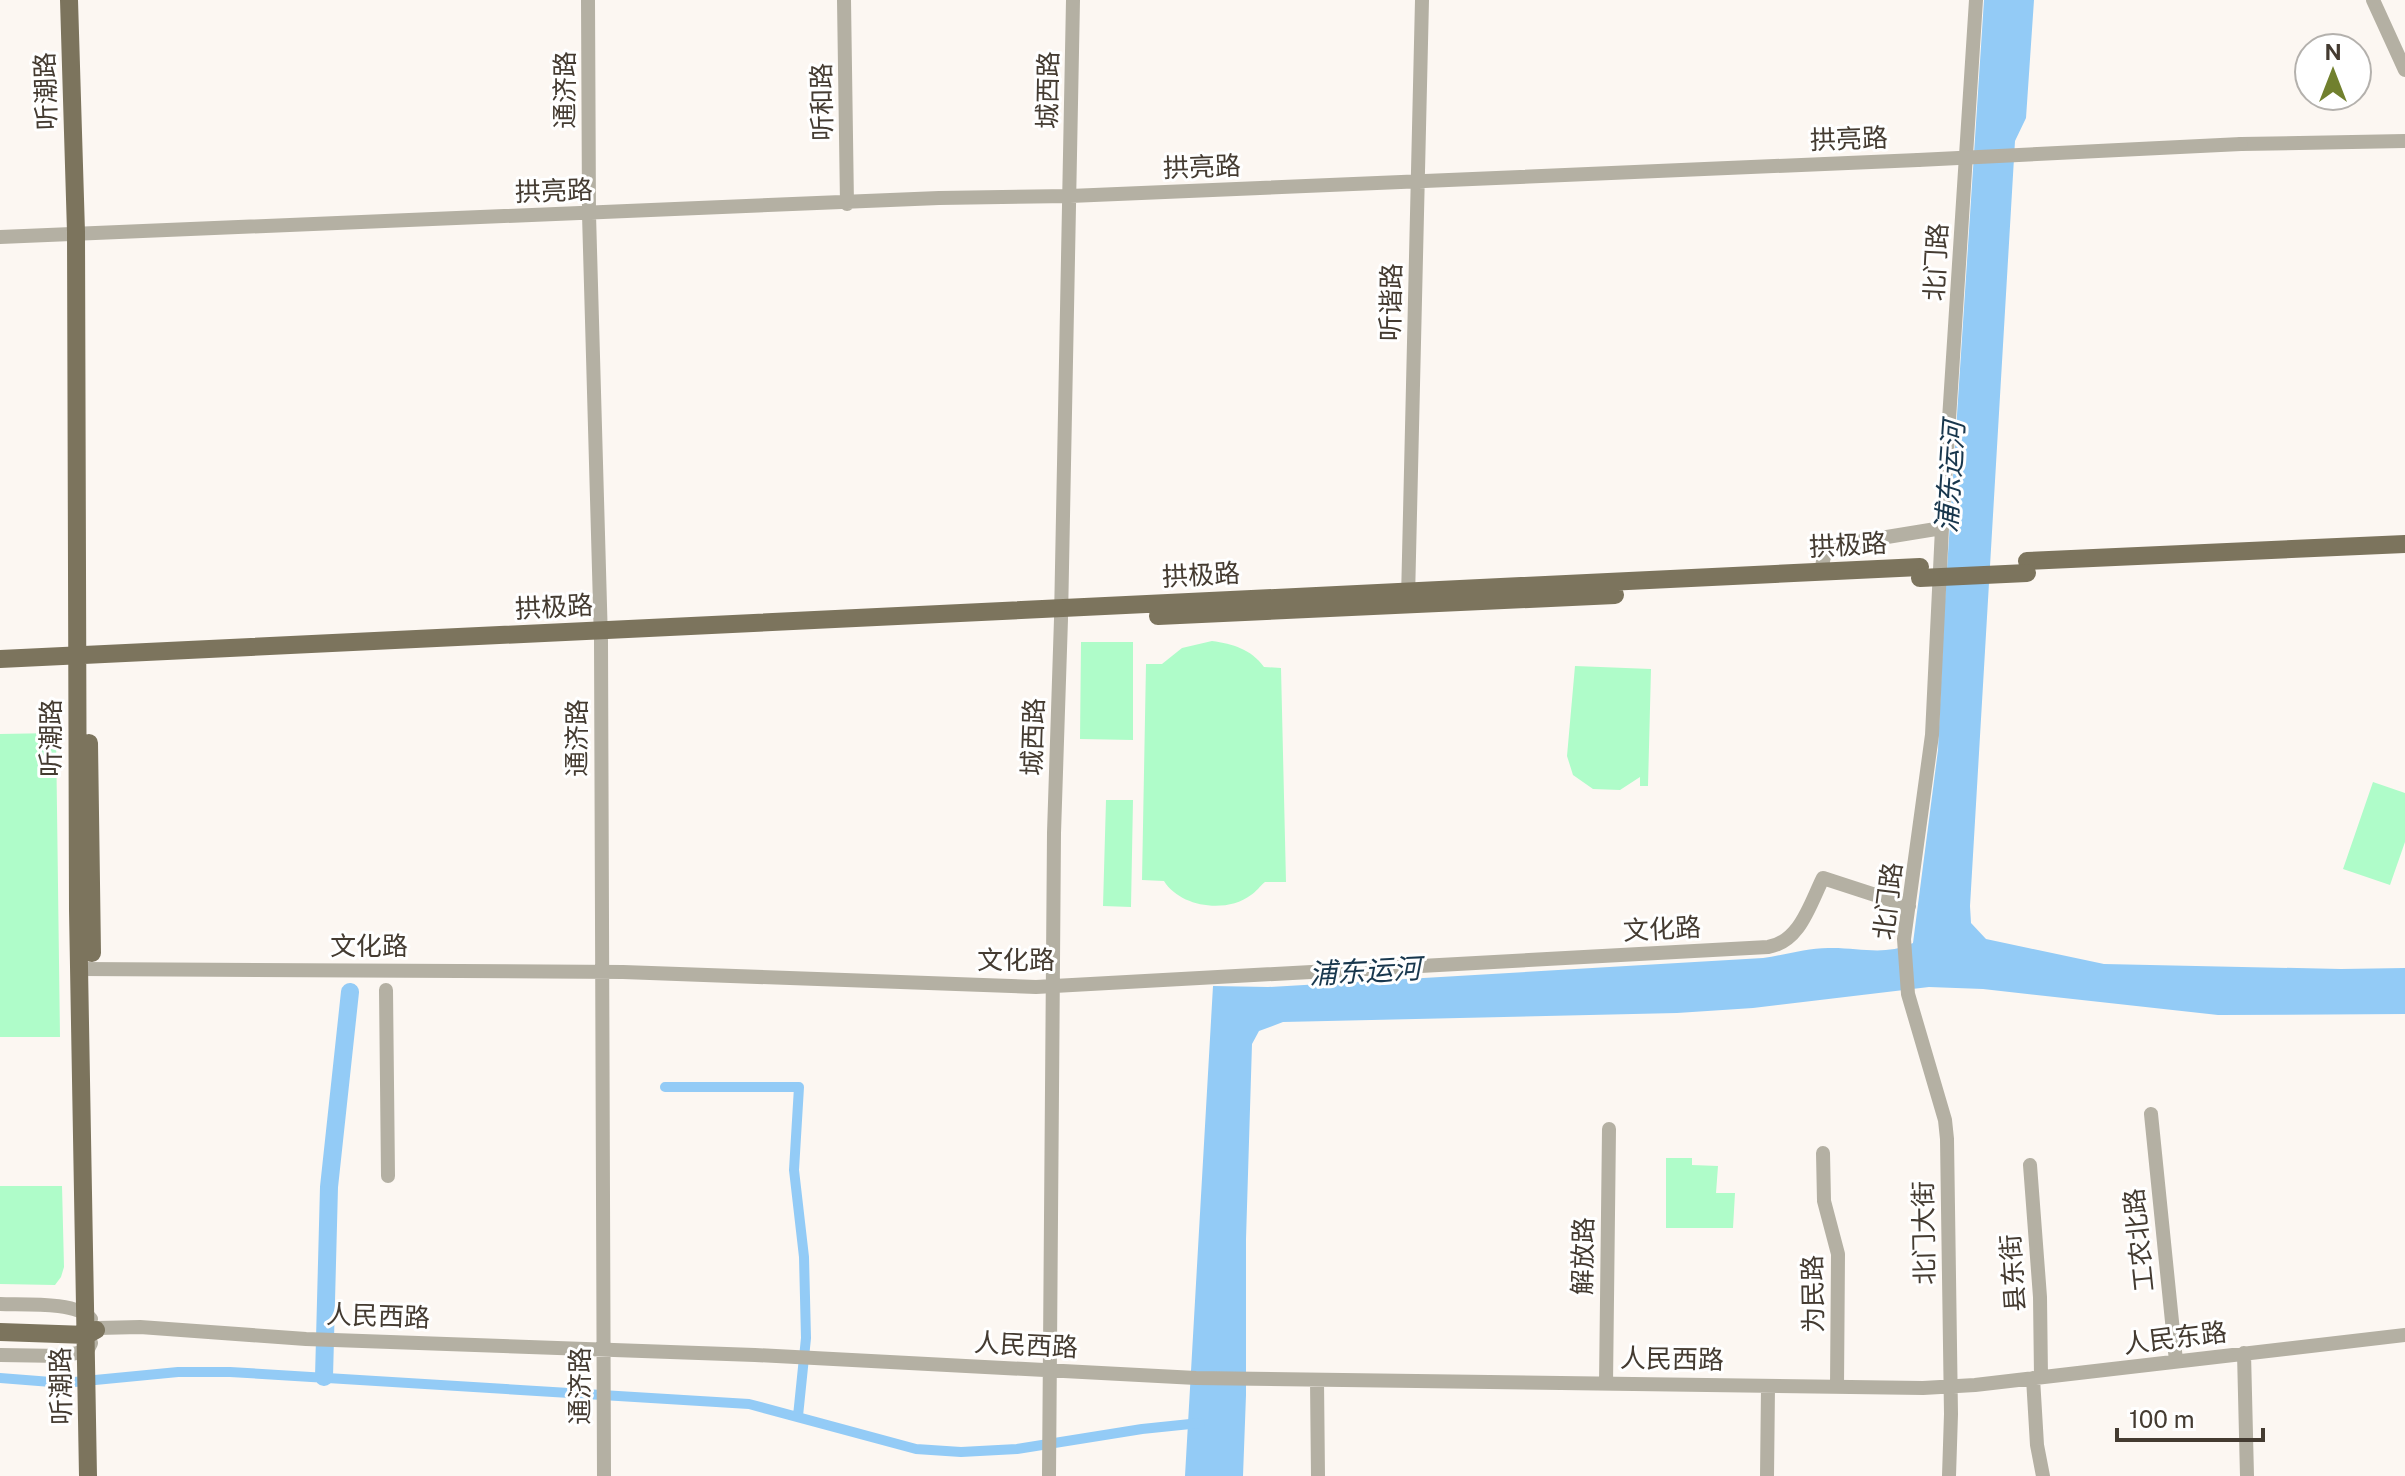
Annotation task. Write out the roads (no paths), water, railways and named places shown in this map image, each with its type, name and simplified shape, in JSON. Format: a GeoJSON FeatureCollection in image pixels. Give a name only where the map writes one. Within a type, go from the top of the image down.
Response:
{"type":"FeatureCollection","features":[{"type":"Feature","properties":{"kind":"main road","name":"听潮路"},"geometry":{"type":"LineString","coordinates":[[69,0],[81,233]]}},
{"type":"Feature","properties":{"kind":"main road","name":"听潮路"},"geometry":{"type":"LineString","coordinates":[[81,0],[89,1330],[99,1476]]}},
{"type":"Feature","properties":{"kind":"main road","name":"拱极路"},"geometry":{"type":"LineString","coordinates":[[0,670],[83,661],[1408,599],[2405,544]]}},
{"type":"Feature","properties":{"kind":"main road","name":"拱极路"},"geometry":{"type":"LineString","coordinates":[[2027,567],[2405,556]]}},
{"type":"Feature","properties":{"kind":"main road","name":"拱极路"},"geometry":{"type":"LineString","coordinates":[[1408,599],[1821,572],[1920,573]]}},
{"type":"Feature","properties":{"kind":"main road","name":"拱极路"},"geometry":{"type":"LineString","coordinates":[[0,659],[83,661]]}},
{"type":"Feature","properties":{"kind":"main road","name":"人民西路"},"geometry":{"type":"LineString","coordinates":[[0,1320],[89,1330]]}},
{"type":"Feature","properties":{"kind":"main road","name":"人民西路"},"geometry":{"type":"LineString","coordinates":[[0,1332],[89,1330]]}},
{"type":"Feature","properties":{"kind":"main road","name":"听潮路"},"geometry":{"type":"LineString","coordinates":[[88,1476],[93,1384]]}},
{"type":"Feature","properties":{"kind":"street","name":"通济路"},"geometry":{"type":"LineString","coordinates":[[588,0],[589,214],[601,636],[604,1476]]}},
{"type":"Feature","properties":{"kind":"street","name":"听和路"},"geometry":{"type":"LineString","coordinates":[[844,0],[847,204]]}},
{"type":"Feature","properties":{"kind":"street","name":"城西路"},"geometry":{"type":"LineString","coordinates":[[1049,1476],[1054,833],[1073,0]]}},
{"type":"Feature","properties":{"kind":"street","name":"听谐路"},"geometry":{"type":"LineString","coordinates":[[1408,599],[1422,0]]}},
{"type":"Feature","properties":{"kind":"street","name":"北门路"},"geometry":{"type":"LineString","coordinates":[[1908,994],[1904,939],[1932,735],[1976,0]]}},
{"type":"Feature","properties":{"kind":"street"},"geometry":{"type":"LineString","coordinates":[[2373,0],[2405,70]]}},
{"type":"Feature","properties":{"kind":"street","name":"拱亮路"},"geometry":{"type":"LineString","coordinates":[[0,237],[939,198],[1418,182],[2241,144],[2405,141]]}},
{"type":"Feature","properties":{"kind":"street"},"geometry":{"type":"LineString","coordinates":[[1821,572],[1824,556],[1838,545],[1942,528]]}},
{"type":"Feature","properties":{"kind":"street","name":"文化路"},"geometry":{"type":"LineString","coordinates":[[86,969],[602,972],[1054,986],[1768,947],[1786,941],[1796,931],[1823,878],[1909,906]]}},
{"type":"Feature","properties":{"kind":"street"},"geometry":{"type":"LineString","coordinates":[[386,990],[388,1176]]}},
{"type":"Feature","properties":{"kind":"street","name":"北门大街"},"geometry":{"type":"LineString","coordinates":[[1908,994],[1946,1126],[1951,1387],[1949,1476]]}},
{"type":"Feature","properties":{"kind":"street","name":"工农北路"},"geometry":{"type":"LineString","coordinates":[[2151,1114],[2176,1361]]}},
{"type":"Feature","properties":{"kind":"street","name":"解放路"},"geometry":{"type":"LineString","coordinates":[[1606,1384],[1609,1129]]}},
{"type":"Feature","properties":{"kind":"street","name":"为民路"},"geometry":{"type":"LineString","coordinates":[[1823,1153],[1824,1201],[1838,1254],[1837,1387]]}},
{"type":"Feature","properties":{"kind":"street","name":"县东街"},"geometry":{"type":"LineString","coordinates":[[2030,1165],[2040,1297],[2037,1445],[2043,1476]]}},
{"type":"Feature","properties":{"kind":"street","name":"人民西路"},"geometry":{"type":"LineString","coordinates":[[0,1304],[58,1306],[89,1330]]}},
{"type":"Feature","properties":{"kind":"street","name":"人民西路"},"geometry":{"type":"LineString","coordinates":[[0,1355],[62,1356],[89,1330],[140,1327],[307,1339],[770,1356],[1048,1373],[1256,1380],[1951,1387]]}},
{"type":"Feature","properties":{"kind":"street","name":"人民东路"},"geometry":{"type":"LineString","coordinates":[[1951,1387],[2405,1335]]}},
{"type":"Feature","properties":{"kind":"street"},"geometry":{"type":"LineString","coordinates":[[2244,1353],[2247,1476]]}},
{"type":"Feature","properties":{"kind":"street"},"geometry":{"type":"LineString","coordinates":[[1317,1381],[1318,1476]]}},
{"type":"Feature","properties":{"kind":"street"},"geometry":{"type":"LineString","coordinates":[[1767,1476],[1768,1387]]}},
{"type":"Feature","properties":{"kind":"water"},"geometry":{"type":"Polygon","coordinates":[[[1984,0],[2034,0],[2026,118],[2015,141],[1971,923],[1986,939],[2104,964],[2405,968],[2405,1014],[2218,1015],[1983,989],[1929,987],[1753,1008],[1677,1013],[1283,1022],[1259,1031],[1252,1044],[1243,1476],[1185,1476],[1213,986],[1268,987],[1763,958],[1824,948],[1883,950],[1913,943],[1938,750],[1984,0]]]}},
{"type":"Feature","properties":{"kind":"waterway"},"geometry":{"type":"LineString","coordinates":[[324,1377],[329,1187],[350,992]]}},
{"type":"Feature","properties":{"kind":"waterway"},"geometry":{"type":"LineString","coordinates":[[665,1087],[799,1087],[794,1170],[804,1257],[806,1338],[798,1416]]}},
{"type":"Feature","properties":{"kind":"waterway"},"geometry":{"type":"LineString","coordinates":[[0,1378],[64,1383],[178,1372],[230,1372],[749,1404],[916,1449],[961,1452],[1017,1449],[1200,1423]]}},
{"type":"Feature","properties":{"kind":"water label","name":"浦东运河"},"geometry":{"type":"Point","coordinates":[1950,477]}},
{"type":"Feature","properties":{"kind":"water label","name":"浦东运河"},"geometry":{"type":"Point","coordinates":[1365,971]}}]}
